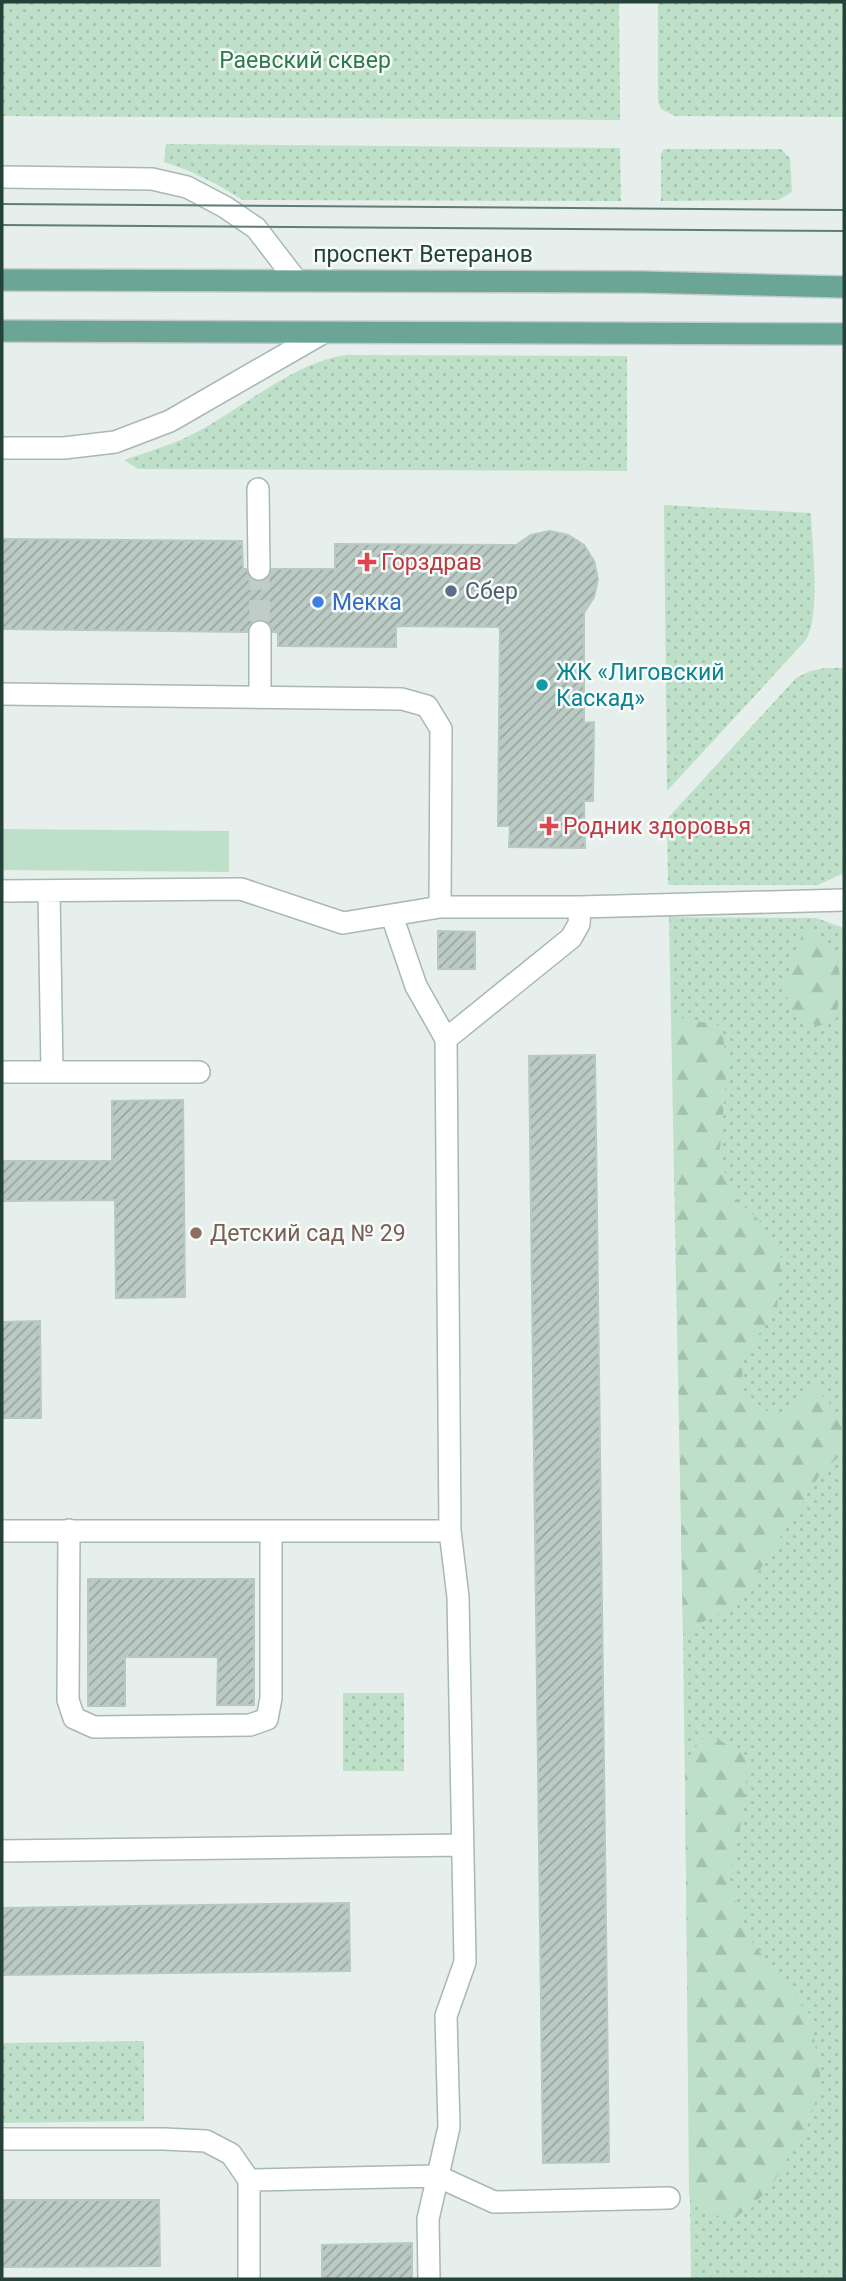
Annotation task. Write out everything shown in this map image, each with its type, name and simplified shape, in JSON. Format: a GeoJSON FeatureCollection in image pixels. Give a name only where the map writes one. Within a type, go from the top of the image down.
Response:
{"type":"FeatureCollection","features":[{"type":"Feature","properties":{"kind":"main road","name":"проспект Ветеранов"},"geometry":{"type":"LineString","coordinates":[[2,280],[642,282],[844,288]]}},
{"type":"Feature","properties":{"kind":"main road"},"geometry":{"type":"LineString","coordinates":[[2,331],[844,334]]}},
{"type":"Feature","properties":{"kind":"street"},"geometry":{"type":"LineString","coordinates":[[2,177],[152,180],[187,187],[225,207],[256,228],[296,280]]}},
{"type":"Feature","properties":{"kind":"street"},"geometry":{"type":"LineString","coordinates":[[2,448],[64,448],[116,442],[170,421],[321,334]]}},
{"type":"Feature","properties":{"kind":"street"},"geometry":{"type":"LineString","coordinates":[[258,489],[259,569]]}},
{"type":"Feature","properties":{"kind":"street"},"geometry":{"type":"LineString","coordinates":[[260,632],[260,697]]}},
{"type":"Feature","properties":{"kind":"street"},"geometry":{"type":"LineString","coordinates":[[2,694],[402,699],[427,706],[441,729],[440,907]]}},
{"type":"Feature","properties":{"kind":"street"},"geometry":{"type":"LineString","coordinates":[[2,891],[242,889],[343,923],[440,907],[844,900]]}},
{"type":"Feature","properties":{"kind":"street"},"geometry":{"type":"LineString","coordinates":[[49,891],[52,1071]]}},
{"type":"Feature","properties":{"kind":"street"},"geometry":{"type":"LineString","coordinates":[[446,1039],[570,938],[579,924],[580,906]]}},
{"type":"Feature","properties":{"kind":"street"},"geometry":{"type":"LineString","coordinates":[[391,916],[416,986],[446,1039],[450,1531],[458,1598],[465,1962],[446,2016],[449,2127],[428,2219],[429,2279]]}},
{"type":"Feature","properties":{"kind":"street"},"geometry":{"type":"LineString","coordinates":[[2,1072],[199,1072]]}},
{"type":"Feature","properties":{"kind":"street"},"geometry":{"type":"LineString","coordinates":[[69,1530],[68,1700],[74,1718],[94,1727],[250,1725],[267,1719],[271,1699],[271,1531]]}},
{"type":"Feature","properties":{"kind":"street"},"geometry":{"type":"LineString","coordinates":[[2,1531],[450,1531]]}},
{"type":"Feature","properties":{"kind":"street"},"geometry":{"type":"LineString","coordinates":[[2,1851],[462,1845]]}},
{"type":"Feature","properties":{"kind":"street"},"geometry":{"type":"LineString","coordinates":[[2,2139],[164,2138],[206,2141],[231,2154],[248,2180],[249,2279]]}},
{"type":"Feature","properties":{"kind":"street"},"geometry":{"type":"LineString","coordinates":[[248,2180],[437,2176],[494,2202],[669,2199]]}},
{"type":"Feature","properties":{"kind":"green space","name":"Раевский сквер"},"geometry":{"type":"Polygon","coordinates":[[[2,2],[619,2],[620,120],[2,116],[2,2]]]}},
{"type":"Feature","properties":{"kind":"green space"},"geometry":{"type":"Polygon","coordinates":[[[658,2],[844,2],[844,117],[675,116],[661,109],[658,102],[658,2]]]}},
{"type":"Feature","properties":{"kind":"green space"},"geometry":{"type":"Polygon","coordinates":[[[166,144],[620,148],[621,201],[243,200],[205,178],[164,162],[166,144]]]}},
{"type":"Feature","properties":{"kind":"green space"},"geometry":{"type":"Polygon","coordinates":[[[664,149],[781,149],[790,158],[792,192],[778,200],[661,201],[661,153],[664,149]]]}},
{"type":"Feature","properties":{"kind":"green space"},"geometry":{"type":"Polygon","coordinates":[[[347,355],[627,356],[627,471],[138,469],[124,460],[185,438],[306,367],[347,355]]]}},
{"type":"Feature","properties":{"kind":"green space"},"geometry":{"type":"Polygon","coordinates":[[[664,505],[811,513],[814,579],[813,613],[806,640],[667,791],[664,505]]]}},
{"type":"Feature","properties":{"kind":"green space"},"geometry":{"type":"Polygon","coordinates":[[[844,668],[844,873],[818,885],[668,885],[667,819],[796,678],[810,671],[844,668]]]}},
{"type":"Feature","properties":{"kind":"green space"},"geometry":{"type":"Polygon","coordinates":[[[2,829],[229,831],[229,872],[2,870],[2,829]]]}},
{"type":"Feature","properties":{"kind":"green space"},"geometry":{"type":"Polygon","coordinates":[[[669,917],[816,918],[844,928],[844,2279],[691,2279],[683,1632],[669,917]]]}},
{"type":"Feature","properties":{"kind":"green space"},"geometry":{"type":"Polygon","coordinates":[[[803,932],[817,935],[827,942],[834,952],[840,978],[835,1022],[818,1026],[792,1012],[784,987],[803,932]]]}},
{"type":"Feature","properties":{"kind":"green space"},"geometry":{"type":"Polygon","coordinates":[[[672,1016],[722,1026],[727,1068],[719,1159],[737,1200],[759,1220],[781,1253],[777,1309],[743,1356],[742,1397],[783,1420],[815,1387],[838,1415],[843,1429],[844,1451],[819,1476],[738,1604],[683,1632],[672,1016]]]}},
{"type":"Feature","properties":{"kind":"green space"},"geometry":{"type":"Polygon","coordinates":[[[343,1693],[404,1693],[404,1771],[343,1771],[343,1693]]]}},
{"type":"Feature","properties":{"kind":"green space"},"geometry":{"type":"Polygon","coordinates":[[[710,1735],[749,1757],[742,1817],[729,1882],[746,1933],[779,1979],[810,2015],[821,2080],[810,2121],[768,2191],[733,2220],[708,2213],[689,2196],[685,1762],[701,1740],[710,1735]]]}},
{"type":"Feature","properties":{"kind":"green space"},"geometry":{"type":"Polygon","coordinates":[[[144,2041],[144,2121],[2,2123],[2,2043],[144,2041]]]}},
{"type":"Feature","properties":{"kind":"building","name":"ЖК «Лиговский Каскад»"},"geometry":{"type":"Polygon","coordinates":[[[550,531],[568,535],[584,545],[594,561],[598,579],[594,597],[584,613],[584,723],[594,722],[593,801],[584,801],[585,848],[509,847],[510,826],[498,826],[500,627],[396,626],[396,647],[278,646],[278,632],[273,632],[271,625],[261,619],[253,621],[247,632],[2,629],[2,539],[242,541],[243,569],[246,569],[252,580],[260,582],[270,576],[272,569],[335,569],[335,544],[516,545],[531,535],[550,531]]]}},
{"type":"Feature","properties":{"kind":"building"},"geometry":{"type":"Polygon","coordinates":[[[438,931],[475,932],[475,969],[438,969],[438,931]]]}},
{"type":"Feature","properties":{"kind":"building"},"geometry":{"type":"Polygon","coordinates":[[[595,1055],[609,2162],[543,2163],[529,1056],[595,1055]]]}},
{"type":"Feature","properties":{"kind":"building"},"geometry":{"type":"Polygon","coordinates":[[[183,1100],[185,1297],[116,1298],[115,1200],[2,1201],[2,1161],[112,1161],[112,1101],[183,1100]]]}},
{"type":"Feature","properties":{"kind":"building"},"geometry":{"type":"Polygon","coordinates":[[[40,1321],[41,1418],[2,1418],[2,1322],[40,1321]]]}},
{"type":"Feature","properties":{"kind":"building"},"geometry":{"type":"Polygon","coordinates":[[[88,1579],[254,1579],[254,1705],[217,1705],[218,1657],[125,1657],[125,1706],[88,1706],[88,1579]]]}},
{"type":"Feature","properties":{"kind":"building"},"geometry":{"type":"Polygon","coordinates":[[[349,1903],[350,1971],[2,1975],[2,1908],[349,1903]]]}},
{"type":"Feature","properties":{"kind":"building"},"geometry":{"type":"Polygon","coordinates":[[[2,2200],[159,2200],[160,2266],[2,2267],[2,2200]]]}},
{"type":"Feature","properties":{"kind":"building"},"geometry":{"type":"Polygon","coordinates":[[[412,2243],[412,2279],[322,2279],[322,2245],[412,2243]]]}},
{"type":"Feature","properties":{"kind":"tunnel"},"geometry":{"type":"LineString","coordinates":[[259,569],[260,632]]}},
{"type":"Feature","properties":{"kind":"tram line"},"geometry":{"type":"LineString","coordinates":[[2,204],[844,210]]}},
{"type":"Feature","properties":{"kind":"tram line"},"geometry":{"type":"LineString","coordinates":[[2,225],[844,231]]}},
{"type":"Feature","properties":{"kind":"place","name":"Горздрав"},"geometry":{"type":"Point","coordinates":[367,562]}},
{"type":"Feature","properties":{"kind":"place","name":"Сбер"},"geometry":{"type":"Point","coordinates":[451,591]}},
{"type":"Feature","properties":{"kind":"place","name":"Мекка"},"geometry":{"type":"Point","coordinates":[318,602]}},
{"type":"Feature","properties":{"kind":"place","name":"ЖК «Лиговский Каскад»"},"geometry":{"type":"Point","coordinates":[542,685]}},
{"type":"Feature","properties":{"kind":"place","name":"Родник здоровья"},"geometry":{"type":"Point","coordinates":[549,826]}},
{"type":"Feature","properties":{"kind":"place","name":"Детский сад № 29"},"geometry":{"type":"Point","coordinates":[196,1233]}}]}
